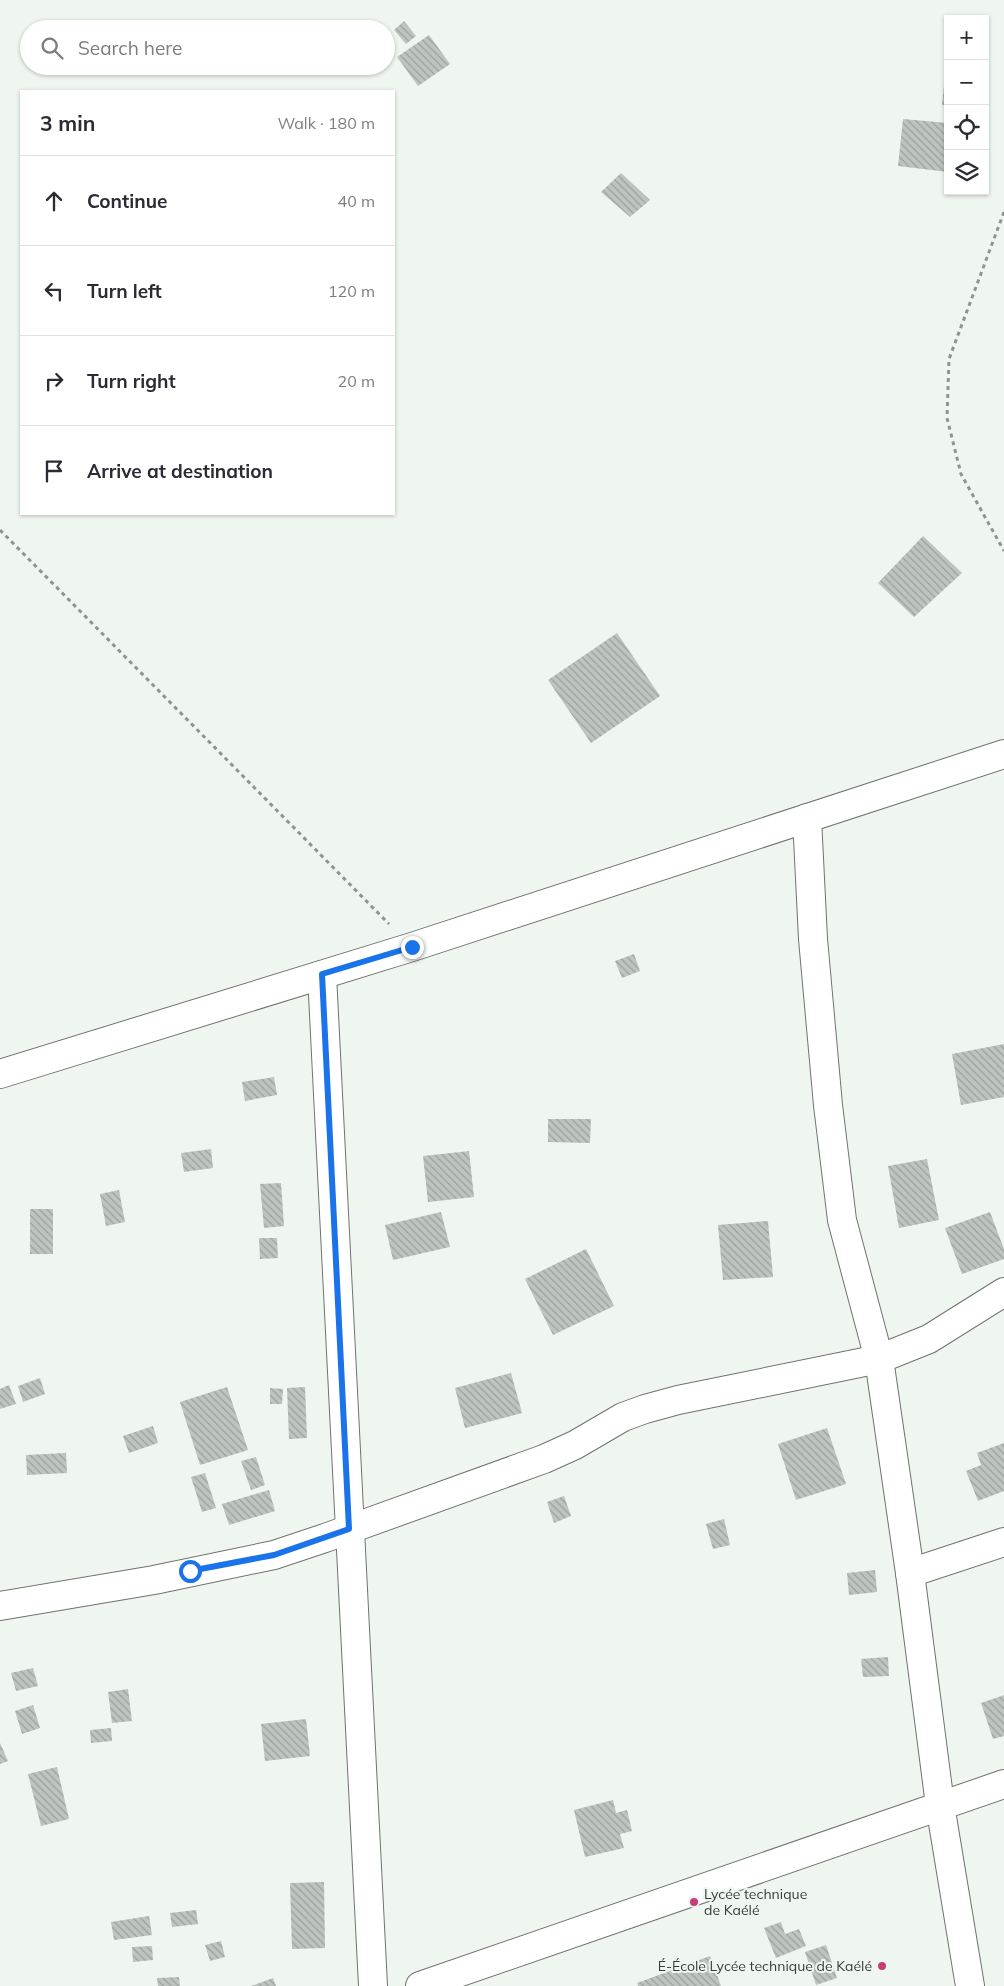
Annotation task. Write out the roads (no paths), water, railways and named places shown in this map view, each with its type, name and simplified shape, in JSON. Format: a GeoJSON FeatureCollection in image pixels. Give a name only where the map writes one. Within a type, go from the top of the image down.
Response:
{"type":"FeatureCollection","features":[{"type":"Feature","properties":{"kind":"street"},"geometry":{"type":"LineString","coordinates":[[0,1074],[412,947],[1004,754]]}},
{"type":"Feature","properties":{"kind":"street"},"geometry":{"type":"LineString","coordinates":[[807,818],[813,939],[836,1177],[842,1220],[879,1359],[910,1572],[940,1805],[970,1986]]}},
{"type":"Feature","properties":{"kind":"street"},"geometry":{"type":"LineString","coordinates":[[322,974],[373,1986]]}},
{"type":"Feature","properties":{"kind":"street"},"geometry":{"type":"LineString","coordinates":[[0,1606],[250,1561],[282,1552],[544,1459],[576,1445],[622,1417],[644,1409],[678,1400],[879,1359],[928,1339],[1004,1292]]}},
{"type":"Feature","properties":{"kind":"street"},"geometry":{"type":"LineString","coordinates":[[910,1572],[1004,1542]]}},
{"type":"Feature","properties":{"kind":"street"},"geometry":{"type":"LineString","coordinates":[[420,1986],[1004,1784]]}},
{"type":"Feature","properties":{"kind":"place","name":"Lycée technique de Kaélé"},"geometry":{"type":"Point","coordinates":[694,1902]}},
{"type":"Feature","properties":{"kind":"place","name":"É-École Lycée technique de Kaélé"},"geometry":{"type":"Point","coordinates":[882,1966]}}]}
